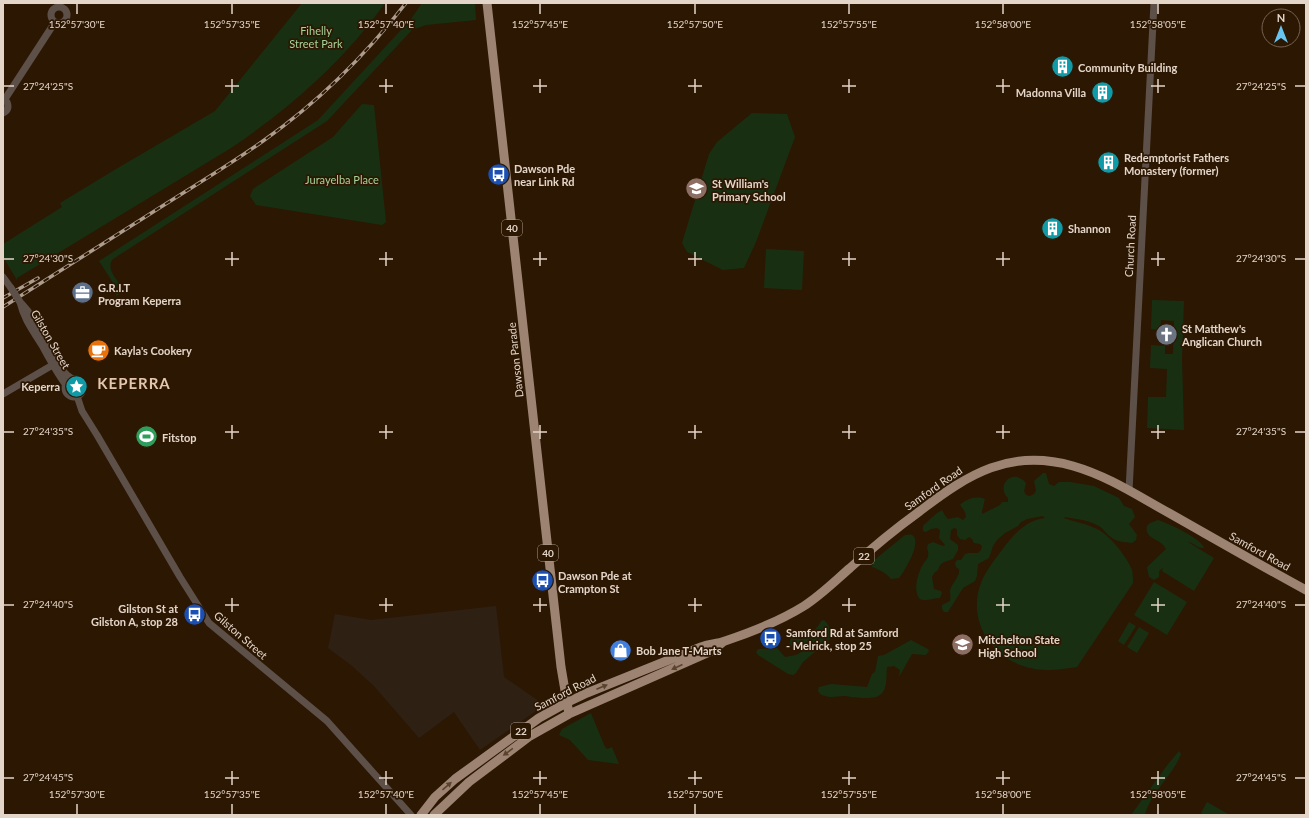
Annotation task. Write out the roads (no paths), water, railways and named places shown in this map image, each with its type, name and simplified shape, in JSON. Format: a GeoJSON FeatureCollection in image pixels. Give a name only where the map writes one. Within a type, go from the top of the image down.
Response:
{"type":"FeatureCollection","features":[{"type":"Feature","properties":{"kind":"main road","name":"Dawson Parade"},"geometry":{"type":"LineString","coordinates":[[487,3],[555,619],[566,703],[569,714]]}},
{"type":"Feature","properties":{"kind":"main road","name":"Samford Road"},"geometry":{"type":"LineString","coordinates":[[421,815],[435,797],[455,779],[524,729],[566,703],[598,688],[701,647],[723,642],[782,618],[804,606],[883,540],[928,505],[959,483],[988,469],[1021,461],[1037,461],[1056,462],[1075,466],[1094,473],[1129,490],[1306,590]]}},
{"type":"Feature","properties":{"kind":"main road","name":"Samford Road"},"geometry":{"type":"LineString","coordinates":[[434,815],[469,782],[530,736],[569,714],[712,651],[723,642]]}},
{"type":"Feature","properties":{"kind":"street","name":"Church Road"},"geometry":{"type":"LineString","coordinates":[[1129,490],[1154,3]]}},
{"type":"Feature","properties":{"kind":"street"},"geometry":{"type":"LineString","coordinates":[[66,6],[67,19],[63,22],[55,22],[51,16],[53,10],[58,7],[66,6]]}},
{"type":"Feature","properties":{"kind":"street"},"geometry":{"type":"LineString","coordinates":[[3,113],[6,111],[8,106],[4,99],[55,22]]}},
{"type":"Feature","properties":{"kind":"street","name":"Gilston Street"},"geometry":{"type":"LineString","coordinates":[[3,277],[20,302],[26,321],[55,364],[66,385]]}},
{"type":"Feature","properties":{"kind":"street"},"geometry":{"type":"LineString","coordinates":[[3,394],[55,364]]}},
{"type":"Feature","properties":{"kind":"street","name":"Gilston Street"},"geometry":{"type":"LineString","coordinates":[[55,364],[74,380]]}},
{"type":"Feature","properties":{"kind":"street"},"geometry":{"type":"LineString","coordinates":[[74,380],[80,382],[83,387],[81,394],[72,396],[67,393],[66,385],[69,381],[74,380]]}},
{"type":"Feature","properties":{"kind":"street","name":"Gilston Street"},"geometry":{"type":"LineString","coordinates":[[77,396],[86,417],[209,624],[329,723],[411,815]]}},
{"type":"Feature","properties":{"kind":"railway"},"geometry":{"type":"LineString","coordinates":[[3,307],[226,166],[283,126],[339,78],[374,42],[406,3]]}},
{"type":"Feature","properties":{"kind":"railway"},"geometry":{"type":"LineString","coordinates":[[3,298],[38,278]]}},
{"type":"Feature","properties":{"kind":"place","name":"Community Building"},"geometry":{"type":"Point","coordinates":[1062,67]}},
{"type":"Feature","properties":{"kind":"place","name":"Madonna Villa"},"geometry":{"type":"Point","coordinates":[1102,92]}},
{"type":"Feature","properties":{"kind":"place","name":"Redemptorist Fathers Monastery (former)"},"geometry":{"type":"Point","coordinates":[1108,163]}},
{"type":"Feature","properties":{"kind":"place","name":"Dawson Pde near Link Rd"},"geometry":{"type":"Point","coordinates":[498,174]}},
{"type":"Feature","properties":{"kind":"place","name":"St William's Primary School"},"geometry":{"type":"Point","coordinates":[697,189]}},
{"type":"Feature","properties":{"kind":"place","name":"Shannon"},"geometry":{"type":"Point","coordinates":[1053,228]}},
{"type":"Feature","properties":{"kind":"place","name":"G.R.I.T Program Keperra"},"geometry":{"type":"Point","coordinates":[82,293]}},
{"type":"Feature","properties":{"kind":"place","name":"St Matthew's Anglican Church"},"geometry":{"type":"Point","coordinates":[1167,334]}},
{"type":"Feature","properties":{"kind":"place","name":"Kayla's Cookery"},"geometry":{"type":"Point","coordinates":[98,350]}},
{"type":"Feature","properties":{"kind":"place","name":"Keperra"},"geometry":{"type":"Point","coordinates":[76,386]}},
{"type":"Feature","properties":{"kind":"place","name":"Fitstop"},"geometry":{"type":"Point","coordinates":[146,437]}},
{"type":"Feature","properties":{"kind":"place","name":"Dawson Pde at Crampton St"},"geometry":{"type":"Point","coordinates":[543,581]}},
{"type":"Feature","properties":{"kind":"place","name":"Gilston St at Gilston A, stop 28"},"geometry":{"type":"Point","coordinates":[194,614]}},
{"type":"Feature","properties":{"kind":"place","name":"Samford Rd at Samford - Melrick, stop 25"},"geometry":{"type":"Point","coordinates":[770,638]}},
{"type":"Feature","properties":{"kind":"place","name":"Mitchelton State High School"},"geometry":{"type":"Point","coordinates":[962,645]}},
{"type":"Feature","properties":{"kind":"place","name":"Bob Jane T-Marts"},"geometry":{"type":"Point","coordinates":[621,650]}},
{"type":"Feature","properties":{"kind":"district","name":"KEPERRA"},"geometry":{"type":"Point","coordinates":[134,383]}},
{"type":"Feature","properties":{"kind":"park label","name":"Fihelly Street Park"},"geometry":{"type":"Point","coordinates":[316,36]}},
{"type":"Feature","properties":{"kind":"park label","name":"Jurayelba Place"},"geometry":{"type":"Point","coordinates":[342,179]}}]}
